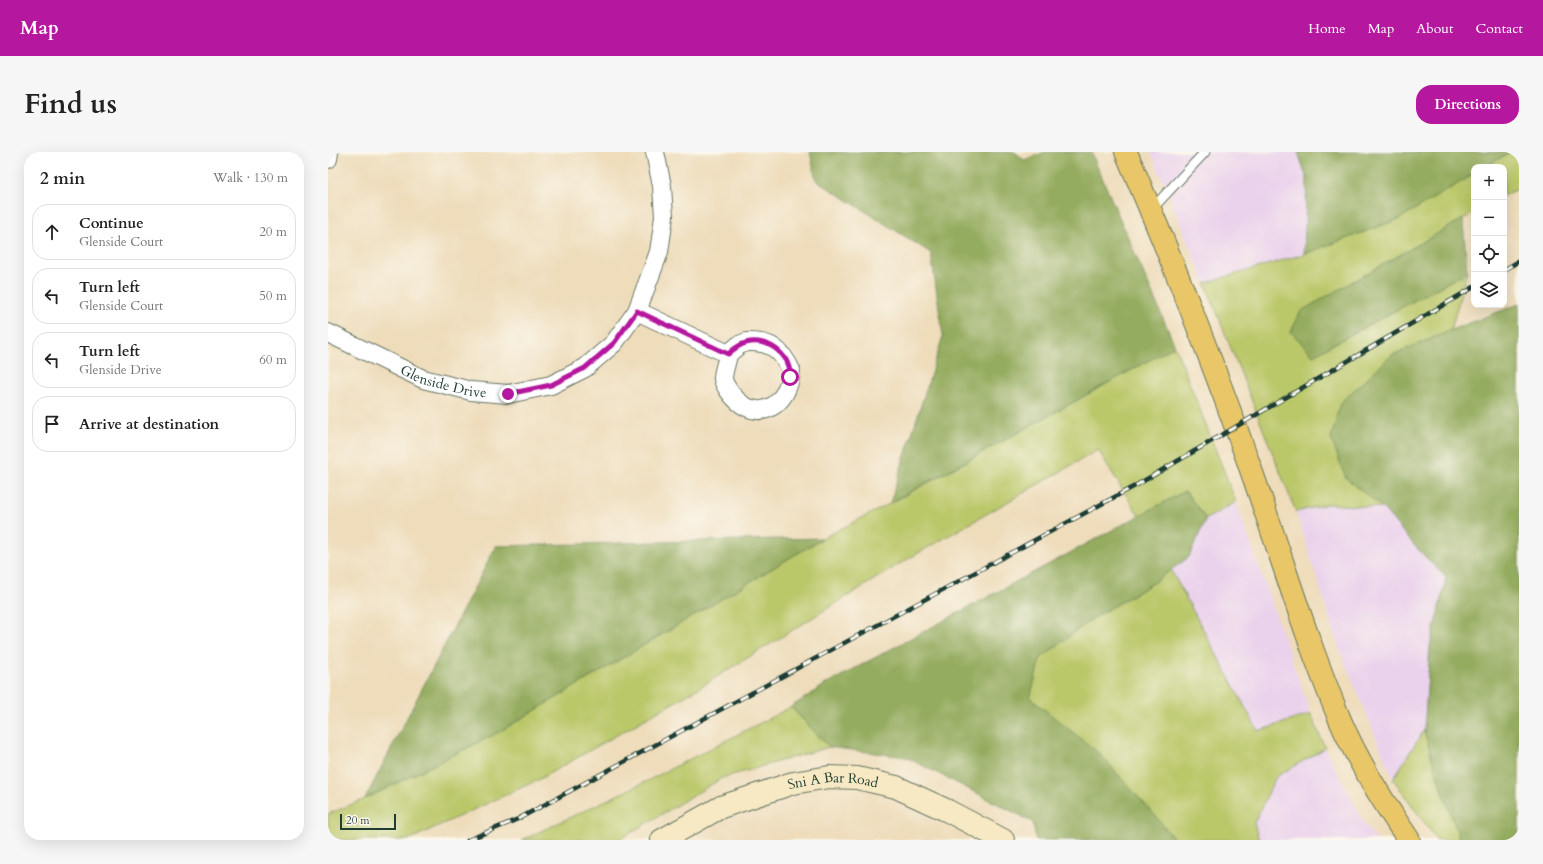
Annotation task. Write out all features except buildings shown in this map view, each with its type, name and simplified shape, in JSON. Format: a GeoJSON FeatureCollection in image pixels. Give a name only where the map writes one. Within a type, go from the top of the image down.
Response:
{"type":"FeatureCollection","features":[{"type":"Feature","properties":{"kind":"highway"},"geometry":{"type":"LineString","coordinates":[[1126,152],[1151,210],[1229,406],[1307,636],[1340,721],[1377,791],[1409,840]]}},
{"type":"Feature","properties":{"kind":"street"},"geometry":{"type":"LineString","coordinates":[[328,159],[329,152]]}},
{"type":"Feature","properties":{"kind":"street","name":"Glenside Drive"},"geometry":{"type":"LineString","coordinates":[[328,333],[423,379],[471,391],[508,394],[551,385],[585,368],[614,343],[637,311],[659,252],[664,217],[662,186],[655,152]]}},
{"type":"Feature","properties":{"kind":"street"},"geometry":{"type":"LineString","coordinates":[[637,311],[728,354]]}},
{"type":"Feature","properties":{"kind":"street","name":"Sni A Bar Road"},"geometry":{"type":"LineString","coordinates":[[662,840],[721,807],[793,783],[829,777],[857,778],[896,787],[948,811],[1003,840]]}},
{"type":"Feature","properties":{"kind":"lane"},"geometry":{"type":"LineString","coordinates":[[1151,210],[1205,152]]}},
{"type":"Feature","properties":{"kind":"shaded area"},"geometry":{"type":"Polygon","coordinates":[[[1151,152],[1298,152],[1307,179],[1304,254],[1205,283],[1151,152]]]}},
{"type":"Feature","properties":{"kind":"shaded area"},"geometry":{"type":"Polygon","coordinates":[[[1236,502],[1311,714],[1258,732],[1171,570],[1189,557],[1206,519],[1236,502]]]}},
{"type":"Feature","properties":{"kind":"shaded area"},"geometry":{"type":"Polygon","coordinates":[[[1327,504],[1383,508],[1413,544],[1446,578],[1430,646],[1424,730],[1393,779],[1339,648],[1296,512],[1327,504]]]}},
{"type":"Feature","properties":{"kind":"shaded area"},"geometry":{"type":"Polygon","coordinates":[[[1325,748],[1365,824],[1376,840],[1259,840],[1254,823],[1276,777],[1325,748]]]}},
{"type":"Feature","properties":{"kind":"green space"},"geometry":{"type":"Polygon","coordinates":[[[810,152],[1015,152],[1024,160],[1045,152],[1091,152],[1175,346],[890,503],[943,336],[931,253],[816,180],[810,152]]]}},
{"type":"Feature","properties":{"kind":"green space"},"geometry":{"type":"Polygon","coordinates":[[[1298,152],[1510,152],[1490,164],[1471,164],[1471,176],[1399,219],[1304,254],[1307,179],[1298,152]]]}},
{"type":"Feature","properties":{"kind":"green space"},"geometry":{"type":"Polygon","coordinates":[[[1510,152],[1519,152],[1519,188],[1507,194],[1507,164],[1490,164],[1510,152]]]}},
{"type":"Feature","properties":{"kind":"green space"},"geometry":{"type":"Polygon","coordinates":[[[1471,176],[1471,215],[1301,311],[1313,355],[1467,272],[1451,330],[1392,355],[1346,477],[1383,508],[1327,504],[1296,512],[1205,283],[1304,254],[1399,219],[1471,176]]]}},
{"type":"Feature","properties":{"kind":"green space"},"geometry":{"type":"Polygon","coordinates":[[[1463,219],[1467,272],[1313,355],[1291,332],[1301,311],[1463,219]]]}},
{"type":"Feature","properties":{"kind":"green space"},"geometry":{"type":"Polygon","coordinates":[[[1519,304],[1519,840],[1460,840],[1436,772],[1424,730],[1430,646],[1446,578],[1413,544],[1383,508],[1346,478],[1331,439],[1340,403],[1392,355],[1451,330],[1519,304]]]}},
{"type":"Feature","properties":{"kind":"green space"},"geometry":{"type":"Polygon","coordinates":[[[1175,346],[1236,502],[1206,519],[1185,491],[1139,516],[1098,450],[901,563],[694,691],[538,780],[408,840],[328,840],[328,814],[365,799],[499,732],[823,538],[891,503],[1175,346]]]}},
{"type":"Feature","properties":{"kind":"green space"},"geometry":{"type":"Polygon","coordinates":[[[1185,491],[1206,519],[1189,557],[1153,583],[1090,620],[1040,659],[1030,698],[1100,754],[1175,840],[1036,840],[1033,822],[906,757],[829,747],[791,707],[826,684],[1185,491]]]}},
{"type":"Feature","properties":{"kind":"green space"},"geometry":{"type":"Polygon","coordinates":[[[823,538],[499,732],[365,799],[496,546],[823,538]]]}},
{"type":"Feature","properties":{"kind":"green space"},"geometry":{"type":"Polygon","coordinates":[[[1171,570],[1258,731],[1311,714],[1325,748],[1276,777],[1254,823],[1259,840],[1175,840],[1158,819],[1030,698],[1040,659],[1090,620],[1153,583],[1171,570]]]}},
{"type":"Feature","properties":{"kind":"green space"},"geometry":{"type":"Polygon","coordinates":[[[791,707],[829,747],[722,778],[619,840],[522,840],[647,781],[791,707]]]}},
{"type":"Feature","properties":{"kind":"green space"},"geometry":{"type":"Polygon","coordinates":[[[1424,730],[1460,840],[1437,840],[1393,779],[1424,730]]]}},
{"type":"Feature","properties":{"kind":"railway"},"geometry":{"type":"LineString","coordinates":[[1507,268],[1519,261]]}},
{"type":"Feature","properties":{"kind":"railway"},"geometry":{"type":"LineString","coordinates":[[468,840],[518,819],[1135,486],[1471,289]]}},
{"type":"Feature","properties":{"kind":"route"},"geometry":{"type":"LineString","coordinates":[[508,394],[551,385],[585,368],[614,343],[637,311],[728,354],[738,345],[747,342],[767,344],[781,352],[791,370],[790,377]]}}]}
